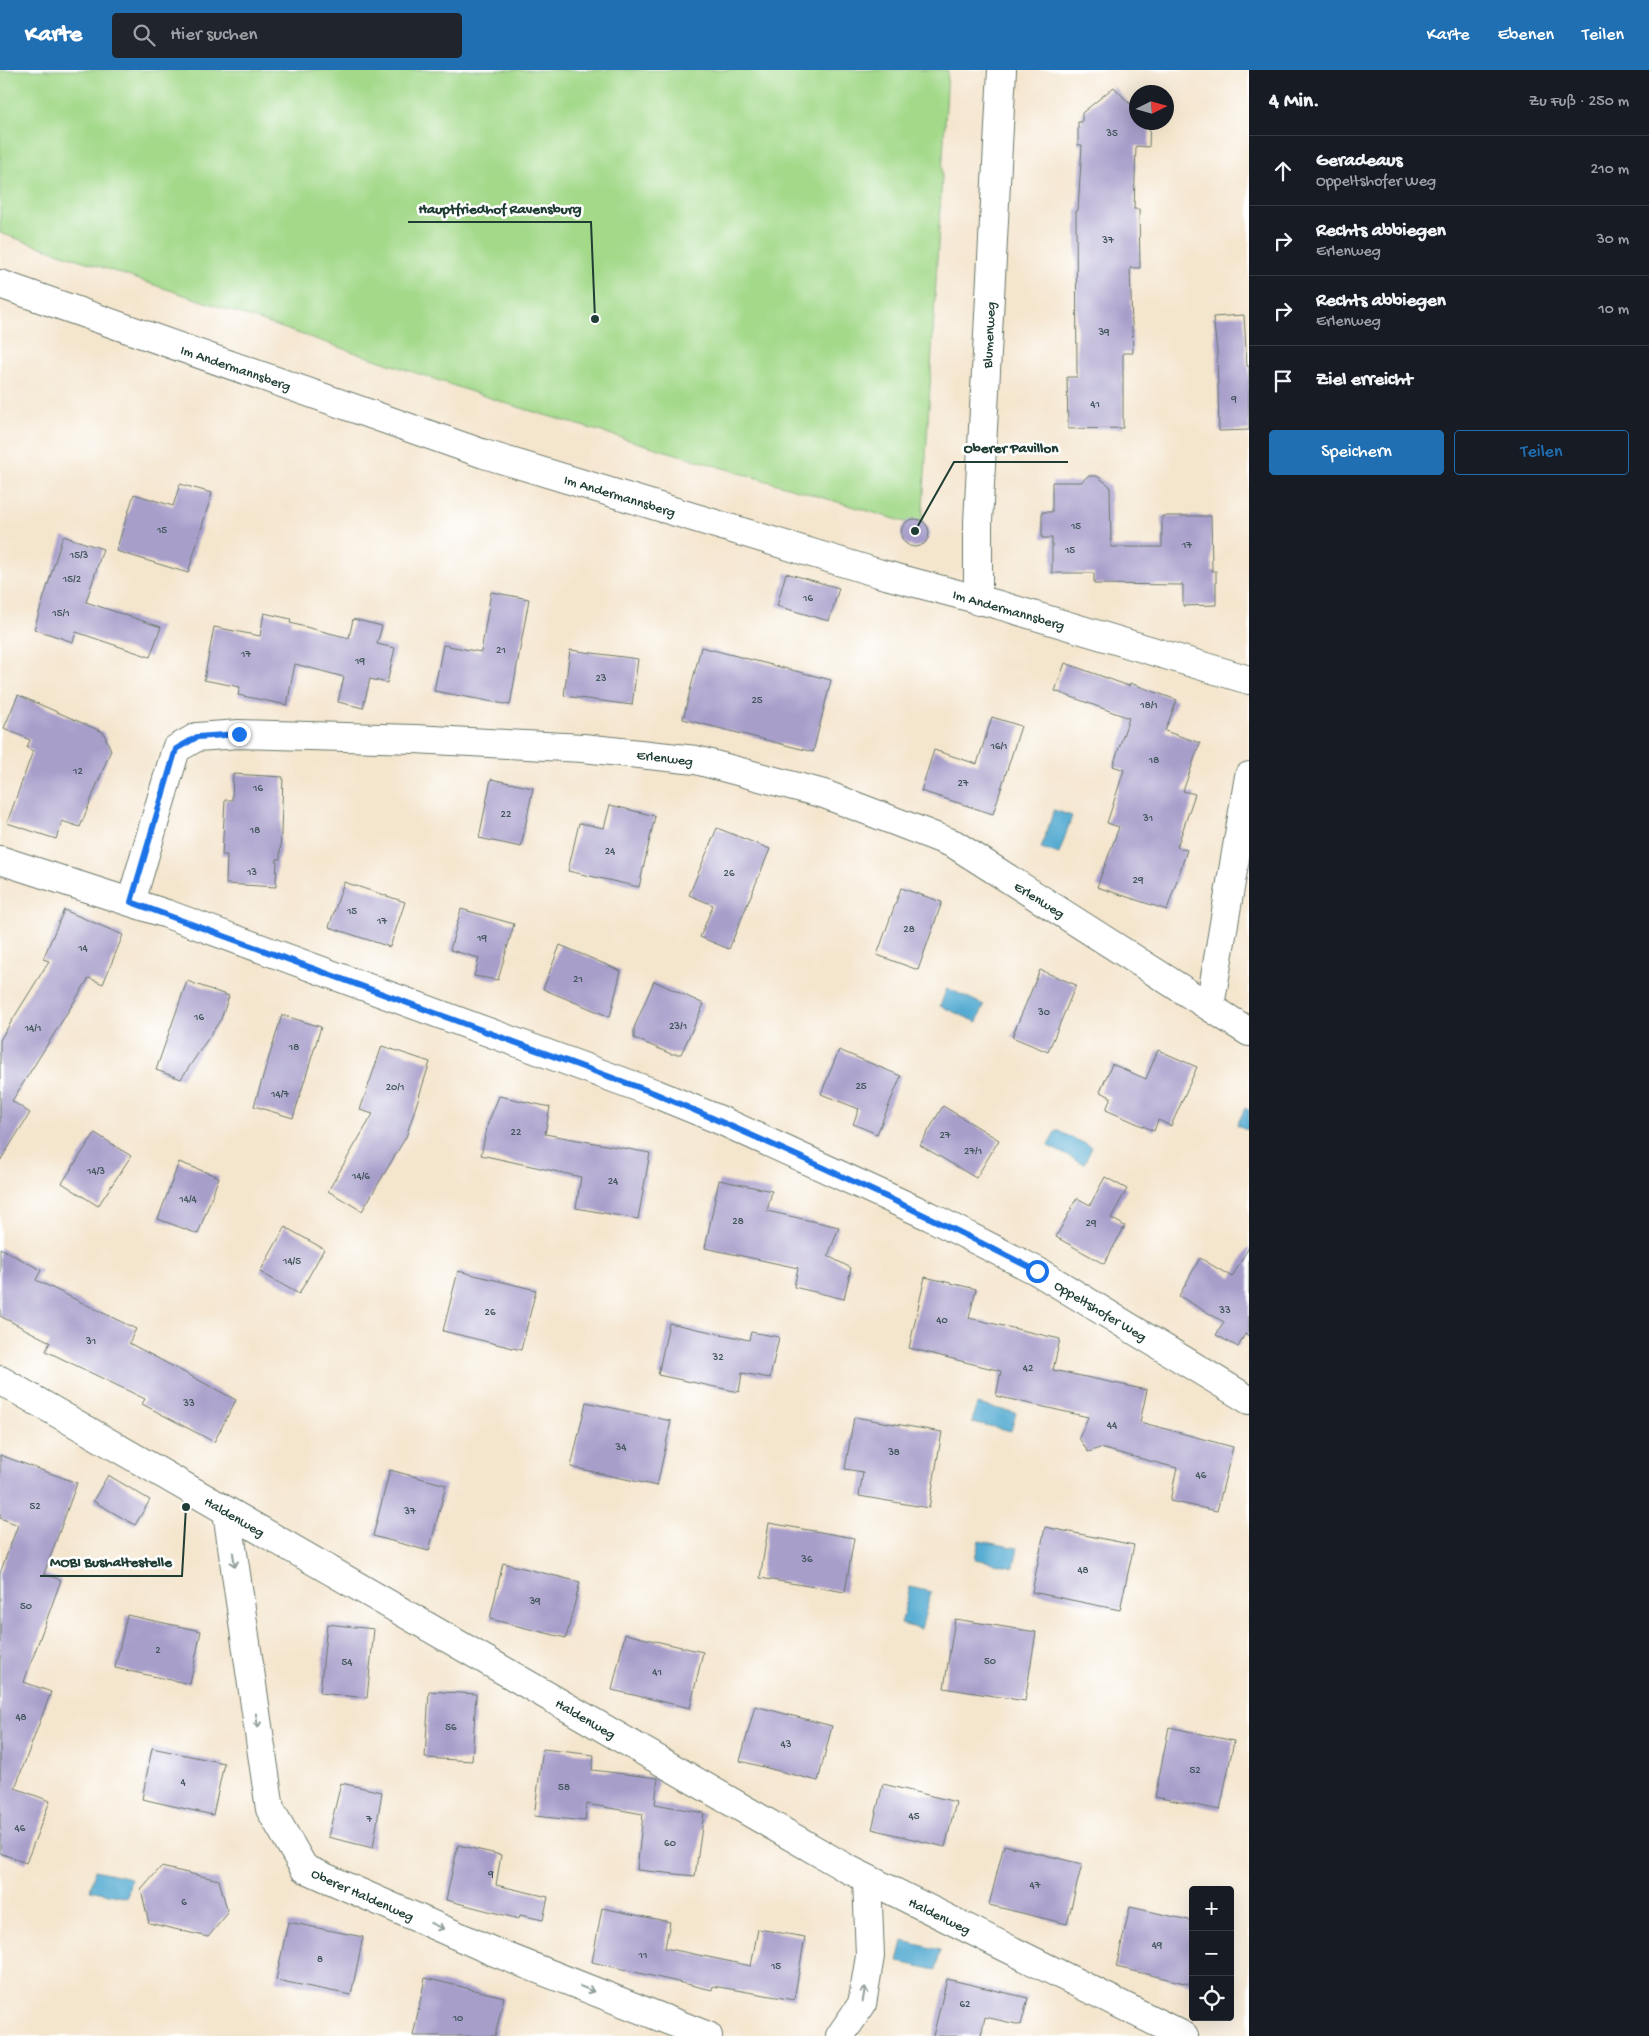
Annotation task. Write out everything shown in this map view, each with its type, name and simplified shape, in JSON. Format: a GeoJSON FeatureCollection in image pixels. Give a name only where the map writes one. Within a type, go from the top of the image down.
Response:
{"type":"FeatureCollection","features":[{"type":"Feature","properties":{"kind":"street","name":"Blumenweg"},"geometry":{"type":"LineString","coordinates":[[978,601],[978,522],[1002,70]]}},
{"type":"Feature","properties":{"kind":"street","name":"Im Andermannsberg"},"geometry":{"type":"LineString","coordinates":[[0,284],[484,454],[1249,680]]}},
{"type":"Feature","properties":{"kind":"street","name":"Erlenweg"},"geometry":{"type":"LineString","coordinates":[[131,902],[176,749],[197,737],[249,734],[415,739],[583,748],[705,762],[824,794],[954,844],[1249,1032]]}},
{"type":"Feature","properties":{"kind":"street"},"geometry":{"type":"LineString","coordinates":[[1210,1006],[1249,776]]}},
{"type":"Feature","properties":{"kind":"street","name":"Oppeltshofer Weg"},"geometry":{"type":"LineString","coordinates":[[0,860],[131,902],[645,1090],[720,1120],[929,1216],[1037,1271],[1249,1400]]}},
{"type":"Feature","properties":{"kind":"street","name":"Haldenweg"},"geometry":{"type":"LineString","coordinates":[[0,1380],[867,1879],[1184,2036]]}},
{"type":"Feature","properties":{"kind":"street","name":"Oberer Haldenweg"},"geometry":{"type":"LineString","coordinates":[[227,1512],[270,1809],[304,1868],[492,1951],[708,2036]]}},
{"type":"Feature","properties":{"kind":"street"},"geometry":{"type":"LineString","coordinates":[[840,2036],[862,2004],[864,1995],[870,1956],[867,1879]]}},
{"type":"Feature","properties":{"kind":"green space"},"geometry":{"type":"Polygon","coordinates":[[[0,70],[948,70],[922,527],[511,405],[0,233],[0,70]]]}},
{"type":"Feature","properties":{"kind":"water"},"geometry":{"type":"Polygon","coordinates":[[[1054,810],[1072,816],[1059,854],[1041,848],[1054,810]]]}},
{"type":"Feature","properties":{"kind":"water"},"geometry":{"type":"Polygon","coordinates":[[[947,988],[984,1005],[977,1022],[940,1006],[947,988]]]}},
{"type":"Feature","properties":{"kind":"water"},"geometry":{"type":"Polygon","coordinates":[[[1245,1108],[1249,1110],[1249,1130],[1237,1125],[1245,1108]]]}},
{"type":"Feature","properties":{"kind":"water"},"geometry":{"type":"Polygon","coordinates":[[[1056,1130],[1092,1147],[1084,1164],[1048,1146],[1056,1130]]]}},
{"type":"Feature","properties":{"kind":"water"},"geometry":{"type":"Polygon","coordinates":[[[977,1404],[1016,1413],[1011,1431],[972,1422],[977,1404]]]}},
{"type":"Feature","properties":{"kind":"water"},"geometry":{"type":"Polygon","coordinates":[[[979,1541],[1018,1548],[1014,1567],[975,1559],[979,1541]]]}},
{"type":"Feature","properties":{"kind":"water"},"geometry":{"type":"Polygon","coordinates":[[[910,1587],[931,1592],[921,1629],[901,1624],[910,1587]]]}},
{"type":"Feature","properties":{"kind":"water"},"geometry":{"type":"Polygon","coordinates":[[[95,1870],[131,1878],[127,1898],[90,1890],[95,1870]]]}},
{"type":"Feature","properties":{"kind":"water"},"geometry":{"type":"Polygon","coordinates":[[[903,1941],[940,1950],[936,1970],[898,1962],[903,1941]]]}},
{"type":"Feature","properties":{"kind":"building"},"geometry":{"type":"Polygon","coordinates":[[[1114,87],[1129,103],[1129,130],[1150,130],[1149,147],[1136,146],[1134,209],[1139,209],[1140,268],[1130,268],[1133,353],[1123,353],[1123,428],[1068,429],[1067,377],[1077,377],[1076,210],[1078,210],[1082,145],[1078,145],[1078,122],[1082,122],[1082,113],[1114,87]]]}},
{"type":"Feature","properties":{"kind":"building"},"geometry":{"type":"Polygon","coordinates":[[[1244,315],[1247,366],[1249,366],[1249,430],[1219,431],[1217,351],[1213,317],[1244,315]]]}},
{"type":"Feature","properties":{"kind":"building"},"geometry":{"type":"Polygon","coordinates":[[[1088,476],[1097,476],[1110,486],[1111,547],[1162,547],[1162,516],[1211,516],[1212,571],[1216,571],[1216,605],[1183,606],[1183,585],[1094,584],[1094,573],[1052,573],[1052,538],[1042,538],[1042,512],[1052,512],[1052,482],[1081,482],[1088,476]]]}},
{"type":"Feature","properties":{"kind":"building"},"geometry":{"type":"Polygon","coordinates":[[[180,484],[212,493],[188,573],[116,551],[134,494],[173,506],[180,484]]]}},
{"type":"Feature","properties":{"kind":"building"},"geometry":{"type":"Polygon","coordinates":[[[915,519],[925,523],[929,533],[925,543],[915,547],[905,543],[901,533],[905,523],[915,519]]]}},
{"type":"Feature","properties":{"kind":"building"},"geometry":{"type":"Polygon","coordinates":[[[63,536],[103,549],[86,602],[161,627],[150,657],[76,632],[73,642],[34,629],[63,536]]]}},
{"type":"Feature","properties":{"kind":"building"},"geometry":{"type":"Polygon","coordinates":[[[786,573],[839,588],[829,621],[777,606],[786,573]]]}},
{"type":"Feature","properties":{"kind":"building"},"geometry":{"type":"Polygon","coordinates":[[[491,592],[529,599],[510,705],[434,691],[443,645],[481,652],[491,592]]]}},
{"type":"Feature","properties":{"kind":"building"},"geometry":{"type":"Polygon","coordinates":[[[264,613],[291,619],[290,623],[349,638],[353,619],[382,626],[377,644],[395,648],[387,683],[370,679],[363,708],[338,702],[344,677],[295,664],[287,705],[238,695],[240,687],[204,680],[214,627],[260,636],[264,613]]]}},
{"type":"Feature","properties":{"kind":"building"},"geometry":{"type":"Polygon","coordinates":[[[701,647],[831,680],[813,752],[683,719],[701,647]]]}},
{"type":"Feature","properties":{"kind":"building"},"geometry":{"type":"Polygon","coordinates":[[[570,650],[638,659],[632,705],[564,696],[570,650]]]}},
{"type":"Feature","properties":{"kind":"building"},"geometry":{"type":"Polygon","coordinates":[[[1065,663],[1129,686],[1130,683],[1177,700],[1165,731],[1200,743],[1183,791],[1195,794],[1177,847],[1187,850],[1167,910],[1097,887],[1119,827],[1107,823],[1124,770],[1113,766],[1129,718],[1055,691],[1065,663]]]}},
{"type":"Feature","properties":{"kind":"building"},"geometry":{"type":"Polygon","coordinates":[[[18,695],[103,732],[111,750],[80,827],[62,821],[56,839],[7,823],[33,751],[27,748],[30,740],[4,728],[18,695]]]}},
{"type":"Feature","properties":{"kind":"building"},"geometry":{"type":"Polygon","coordinates":[[[992,717],[1021,726],[993,814],[921,791],[934,750],[977,764],[992,717]]]}},
{"type":"Feature","properties":{"kind":"building"},"geometry":{"type":"Polygon","coordinates":[[[233,774],[283,777],[280,859],[277,859],[276,887],[226,884],[227,855],[222,855],[225,800],[232,800],[233,774]]]}},
{"type":"Feature","properties":{"kind":"building"},"geometry":{"type":"Polygon","coordinates":[[[491,779],[533,788],[521,847],[479,838],[491,779]]]}},
{"type":"Feature","properties":{"kind":"building"},"geometry":{"type":"Polygon","coordinates":[[[610,805],[655,816],[639,887],[568,871],[579,823],[604,828],[610,805]]]}},
{"type":"Feature","properties":{"kind":"building"},"geometry":{"type":"Polygon","coordinates":[[[717,828],[770,849],[729,949],[700,937],[713,905],[689,895],[717,828]]]}},
{"type":"Feature","properties":{"kind":"building"},"geometry":{"type":"Polygon","coordinates":[[[344,882],[405,902],[390,947],[329,927],[344,882]]]}},
{"type":"Feature","properties":{"kind":"building"},"geometry":{"type":"Polygon","coordinates":[[[901,888],[942,902],[918,970],[877,955],[901,888]]]}},
{"type":"Feature","properties":{"kind":"building"},"geometry":{"type":"Polygon","coordinates":[[[461,909],[514,924],[498,980],[474,976],[479,958],[450,950],[461,909]]]}},
{"type":"Feature","properties":{"kind":"building"},"geometry":{"type":"Polygon","coordinates":[[[64,910],[123,935],[103,984],[89,978],[12,1101],[30,1113],[0,1161],[0,1040],[49,961],[43,959],[64,910]]]}},
{"type":"Feature","properties":{"kind":"building"},"geometry":{"type":"Polygon","coordinates":[[[560,945],[621,971],[610,1017],[543,989],[560,945]]]}},
{"type":"Feature","properties":{"kind":"building"},"geometry":{"type":"Polygon","coordinates":[[[1040,970],[1076,985],[1048,1052],[1012,1037],[1040,970]]]}},
{"type":"Feature","properties":{"kind":"building"},"geometry":{"type":"Polygon","coordinates":[[[187,981],[229,996],[221,1019],[181,1079],[156,1070],[187,981]]]}},
{"type":"Feature","properties":{"kind":"building"},"geometry":{"type":"Polygon","coordinates":[[[654,981],[704,1004],[681,1054],[671,1054],[634,1038],[634,1028],[654,981]]]}},
{"type":"Feature","properties":{"kind":"building"},"geometry":{"type":"Polygon","coordinates":[[[282,1015],[321,1027],[293,1118],[254,1106],[282,1015]]]}},
{"type":"Feature","properties":{"kind":"building"},"geometry":{"type":"Polygon","coordinates":[[[382,1046],[430,1062],[406,1137],[362,1211],[328,1191],[373,1114],[360,1110],[382,1046]]]}},
{"type":"Feature","properties":{"kind":"building"},"geometry":{"type":"Polygon","coordinates":[[[839,1050],[901,1076],[877,1134],[853,1124],[859,1109],[821,1094],[839,1050]]]}},
{"type":"Feature","properties":{"kind":"building"},"geometry":{"type":"Polygon","coordinates":[[[1158,1050],[1197,1067],[1171,1126],[1158,1120],[1154,1131],[1106,1110],[1111,1097],[1100,1092],[1112,1064],[1146,1079],[1158,1050]]]}},
{"type":"Feature","properties":{"kind":"building"},"geometry":{"type":"Polygon","coordinates":[[[499,1096],[550,1107],[545,1134],[650,1153],[638,1219],[576,1208],[581,1177],[481,1155],[488,1123],[499,1096]]]}},
{"type":"Feature","properties":{"kind":"building"},"geometry":{"type":"Polygon","coordinates":[[[943,1106],[999,1140],[976,1178],[920,1145],[943,1106]]]}},
{"type":"Feature","properties":{"kind":"building"},"geometry":{"type":"Polygon","coordinates":[[[95,1133],[131,1156],[98,1206],[62,1183],[95,1133]]]}},
{"type":"Feature","properties":{"kind":"building"},"geometry":{"type":"Polygon","coordinates":[[[179,1162],[219,1177],[198,1234],[158,1219],[179,1162]]]}},
{"type":"Feature","properties":{"kind":"building"},"geometry":{"type":"Polygon","coordinates":[[[1105,1177],[1127,1189],[1111,1218],[1125,1226],[1104,1264],[1056,1237],[1077,1198],[1090,1205],[1105,1177]]]}},
{"type":"Feature","properties":{"kind":"building"},"geometry":{"type":"Polygon","coordinates":[[[719,1180],[772,1191],[767,1211],[839,1227],[828,1256],[851,1268],[844,1299],[794,1287],[798,1268],[705,1248],[719,1180]]]}},
{"type":"Feature","properties":{"kind":"building"},"geometry":{"type":"Polygon","coordinates":[[[285,1227],[324,1249],[299,1294],[260,1272],[285,1227]]]}},
{"type":"Feature","properties":{"kind":"building"},"geometry":{"type":"Polygon","coordinates":[[[1249,1247],[1249,1336],[1245,1334],[1238,1347],[1216,1335],[1224,1322],[1179,1296],[1200,1258],[1232,1277],[1249,1247]]]}},
{"type":"Feature","properties":{"kind":"building"},"geometry":{"type":"Polygon","coordinates":[[[0,1248],[41,1270],[36,1280],[136,1329],[129,1343],[236,1400],[214,1442],[142,1404],[145,1399],[46,1351],[50,1342],[0,1316],[0,1248]]]}},
{"type":"Feature","properties":{"kind":"building"},"geometry":{"type":"Polygon","coordinates":[[[458,1271],[536,1290],[521,1350],[443,1331],[458,1271]]]}},
{"type":"Feature","properties":{"kind":"building"},"geometry":{"type":"Polygon","coordinates":[[[925,1277],[976,1289],[969,1318],[1060,1339],[1053,1370],[1147,1390],[1140,1422],[1233,1447],[1217,1511],[1170,1501],[1177,1468],[1100,1448],[1088,1452],[1079,1438],[1088,1417],[996,1396],[1001,1371],[909,1348],[925,1277]]]}},
{"type":"Feature","properties":{"kind":"building"},"geometry":{"type":"Polygon","coordinates":[[[669,1323],[749,1340],[751,1332],[779,1337],[770,1378],[742,1373],[739,1392],[658,1375],[669,1323]]]}},
{"type":"Feature","properties":{"kind":"building"},"geometry":{"type":"Polygon","coordinates":[[[586,1402],[671,1421],[657,1486],[571,1467],[586,1402]]]}},
{"type":"Feature","properties":{"kind":"building"},"geometry":{"type":"Polygon","coordinates":[[[854,1417],[942,1432],[929,1508],[859,1496],[863,1472],[845,1469],[854,1417]]]}},
{"type":"Feature","properties":{"kind":"building"},"geometry":{"type":"Polygon","coordinates":[[[0,1455],[77,1483],[44,1574],[61,1580],[24,1682],[51,1692],[15,1788],[50,1801],[26,1863],[0,1853],[0,1573],[18,1525],[0,1518],[0,1455]]]}},
{"type":"Feature","properties":{"kind":"building"},"geometry":{"type":"Polygon","coordinates":[[[390,1470],[446,1485],[429,1551],[373,1536],[390,1470]]]}},
{"type":"Feature","properties":{"kind":"building"},"geometry":{"type":"Polygon","coordinates":[[[108,1475],[150,1500],[135,1525],[93,1501],[108,1475]]]}},
{"type":"Feature","properties":{"kind":"building"},"geometry":{"type":"Polygon","coordinates":[[[769,1523],[854,1538],[845,1592],[760,1578],[769,1523]]]}},
{"type":"Feature","properties":{"kind":"building"},"geometry":{"type":"Polygon","coordinates":[[[1045,1527],[1134,1545],[1120,1610],[1032,1592],[1045,1527]]]}},
{"type":"Feature","properties":{"kind":"building"},"geometry":{"type":"Polygon","coordinates":[[[503,1563],[580,1582],[566,1638],[490,1619],[503,1563]]]}},
{"type":"Feature","properties":{"kind":"building"},"geometry":{"type":"Polygon","coordinates":[[[127,1615],[201,1631],[190,1684],[115,1668],[127,1615]]]}},
{"type":"Feature","properties":{"kind":"building"},"geometry":{"type":"Polygon","coordinates":[[[955,1619],[1036,1632],[1025,1701],[944,1688],[955,1619]]]}},
{"type":"Feature","properties":{"kind":"building"},"geometry":{"type":"Polygon","coordinates":[[[327,1624],[374,1629],[367,1698],[320,1693],[327,1624]]]}},
{"type":"Feature","properties":{"kind":"building"},"geometry":{"type":"Polygon","coordinates":[[[625,1634],[703,1652],[690,1708],[612,1690],[625,1634]]]}},
{"type":"Feature","properties":{"kind":"building"},"geometry":{"type":"Polygon","coordinates":[[[429,1691],[476,1694],[472,1761],[425,1758],[429,1691]]]}},
{"type":"Feature","properties":{"kind":"building"},"geometry":{"type":"Polygon","coordinates":[[[755,1706],[832,1726],[818,1781],[740,1761],[755,1706]]]}},
{"type":"Feature","properties":{"kind":"building"},"geometry":{"type":"Polygon","coordinates":[[[1169,1727],[1234,1741],[1220,1810],[1155,1797],[1169,1727]]]}},
{"type":"Feature","properties":{"kind":"building"},"geometry":{"type":"Polygon","coordinates":[[[152,1748],[224,1763],[213,1815],[142,1799],[152,1748]]]}},
{"type":"Feature","properties":{"kind":"building"},"geometry":{"type":"Polygon","coordinates":[[[543,1749],[594,1755],[592,1770],[658,1778],[655,1804],[704,1813],[695,1876],[637,1870],[643,1814],[587,1804],[585,1821],[534,1816],[543,1749]]]}},
{"type":"Feature","properties":{"kind":"building"},"geometry":{"type":"Polygon","coordinates":[[[341,1783],[382,1792],[373,1848],[328,1837],[341,1783]]]}},
{"type":"Feature","properties":{"kind":"building"},"geometry":{"type":"Polygon","coordinates":[[[883,1784],[956,1802],[945,1847],[872,1829],[883,1784]]]}},
{"type":"Feature","properties":{"kind":"building"},"geometry":{"type":"Polygon","coordinates":[[[458,1845],[501,1855],[496,1885],[548,1897],[543,1920],[520,1915],[519,1919],[446,1900],[458,1845]]]}},
{"type":"Feature","properties":{"kind":"building"},"geometry":{"type":"Polygon","coordinates":[[[1004,1845],[1082,1864],[1067,1924],[989,1905],[1004,1845]]]}},
{"type":"Feature","properties":{"kind":"building"},"geometry":{"type":"Polygon","coordinates":[[[161,1867],[219,1880],[228,1913],[208,1937],[149,1923],[141,1890],[161,1867]]]}},
{"type":"Feature","properties":{"kind":"building"},"geometry":{"type":"Polygon","coordinates":[[[1130,1907],[1189,1920],[1189,1984],[1116,1967],[1130,1907]]]}},
{"type":"Feature","properties":{"kind":"building"},"geometry":{"type":"Polygon","coordinates":[[[602,1908],[670,1922],[665,1948],[751,1966],[758,1929],[805,1937],[794,2000],[713,1986],[712,1990],[592,1962],[602,1908]]]}},
{"type":"Feature","properties":{"kind":"building"},"geometry":{"type":"Polygon","coordinates":[[[288,1922],[363,1937],[351,1995],[276,1980],[288,1922]]]}},
{"type":"Feature","properties":{"kind":"building"},"geometry":{"type":"Polygon","coordinates":[[[425,1978],[504,1997],[495,2036],[413,2036],[425,1978]]]}},
{"type":"Feature","properties":{"kind":"building"},"geometry":{"type":"Polygon","coordinates":[[[947,1979],[1028,1998],[1021,2025],[985,2017],[981,2036],[933,2036],[947,1979]]]}},
{"type":"Feature","properties":{"kind":"place","name":"Hauptfriedhof Ravensburg"},"geometry":{"type":"Point","coordinates":[595,319]}},
{"type":"Feature","properties":{"kind":"place","name":"Oberer Pavillon"},"geometry":{"type":"Point","coordinates":[915,531]}},
{"type":"Feature","properties":{"kind":"place","name":"MOBI Bushaltestelle"},"geometry":{"type":"Point","coordinates":[186,1507]}},
{"type":"Feature","properties":{"kind":"route"},"geometry":{"type":"LineString","coordinates":[[239,734],[197,737],[176,749],[131,902],[654,1093],[720,1120],[929,1216],[1037,1271]]}}]}
